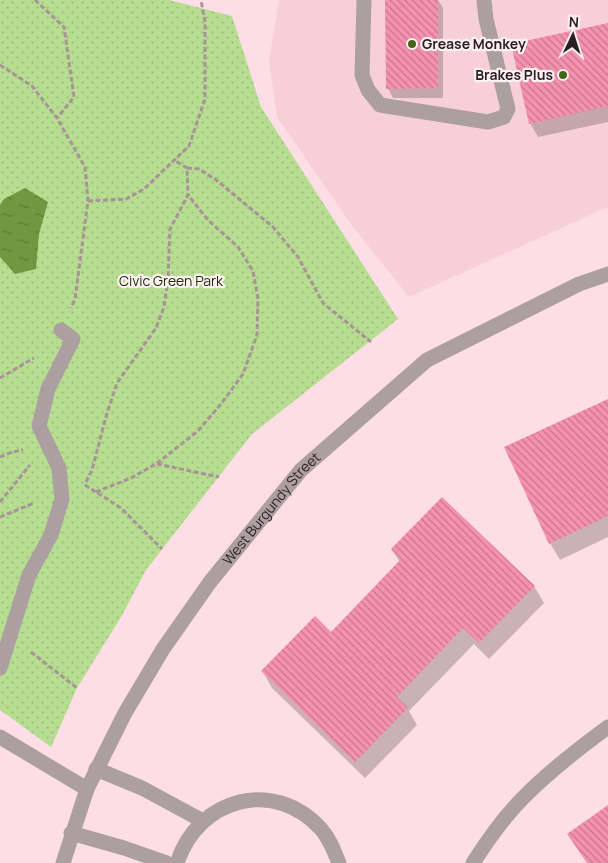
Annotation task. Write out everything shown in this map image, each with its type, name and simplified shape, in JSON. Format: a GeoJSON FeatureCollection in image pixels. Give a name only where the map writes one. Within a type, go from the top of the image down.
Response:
{"type":"FeatureCollection","features":[{"type":"Feature","properties":{"kind":"street"},"geometry":{"type":"LineString","coordinates":[[364,0],[362,75],[368,90],[380,105],[488,122],[504,117],[508,109],[486,19],[484,0]]}},
{"type":"Feature","properties":{"kind":"street","name":"West Burgundy Street"},"geometry":{"type":"LineString","coordinates":[[63,863],[71,834],[96,769],[125,713],[163,649],[210,582],[301,470],[427,360],[579,284],[608,274]]}},
{"type":"Feature","properties":{"kind":"street"},"geometry":{"type":"LineString","coordinates":[[0,668],[29,575],[52,535],[62,499],[59,468],[38,426],[48,390],[74,339],[60,330]]}},
{"type":"Feature","properties":{"kind":"street"},"geometry":{"type":"LineString","coordinates":[[472,863],[487,841],[522,799],[572,754],[608,727]]}},
{"type":"Feature","properties":{"kind":"street"},"geometry":{"type":"LineString","coordinates":[[0,737],[87,789]]}},
{"type":"Feature","properties":{"kind":"street"},"geometry":{"type":"LineString","coordinates":[[96,769],[142,788],[203,821]]}},
{"type":"Feature","properties":{"kind":"street"},"geometry":{"type":"LineString","coordinates":[[177,863],[193,830],[203,821],[218,809],[236,803],[255,800],[274,801],[292,807],[309,817],[322,830],[332,846],[339,863]]}},
{"type":"Feature","properties":{"kind":"street"},"geometry":{"type":"LineString","coordinates":[[71,834],[124,848],[167,863]]}},
{"type":"Feature","properties":{"kind":"path"},"geometry":{"type":"LineString","coordinates":[[35,0],[64,27],[74,97],[57,118]]}},
{"type":"Feature","properties":{"kind":"path"},"geometry":{"type":"LineString","coordinates":[[88,201],[126,199],[144,188],[189,146],[205,99],[205,22],[201,0]]}},
{"type":"Feature","properties":{"kind":"path"},"geometry":{"type":"LineString","coordinates":[[0,65],[32,86],[57,118],[85,167],[88,201],[74,299],[67,322],[41,355],[0,378]]}},
{"type":"Feature","properties":{"kind":"path"},"geometry":{"type":"LineString","coordinates":[[174,160],[187,168],[199,169],[215,179],[273,227],[298,257],[323,303],[371,342]]}},
{"type":"Feature","properties":{"kind":"path"},"geometry":{"type":"LineString","coordinates":[[85,485],[92,470],[117,383],[156,328],[164,307],[168,279],[170,229],[188,195],[187,168]]}},
{"type":"Feature","properties":{"kind":"path"},"geometry":{"type":"LineString","coordinates":[[96,492],[131,478],[156,464],[198,431],[243,374],[257,335],[258,299],[253,271],[238,247],[208,220],[188,195]]}},
{"type":"Feature","properties":{"kind":"path"},"geometry":{"type":"LineString","coordinates":[[0,457],[12,452],[28,449]]}},
{"type":"Feature","properties":{"kind":"path"},"geometry":{"type":"LineString","coordinates":[[0,502],[32,461]]}},
{"type":"Feature","properties":{"kind":"path"},"geometry":{"type":"LineString","coordinates":[[156,464],[219,476]]}},
{"type":"Feature","properties":{"kind":"path"},"geometry":{"type":"LineString","coordinates":[[12,630],[30,651],[77,688]]}},
{"type":"Feature","properties":{"kind":"shaded area"},"geometry":{"type":"Polygon","coordinates":[[[279,0],[608,0],[608,207],[409,297],[353,227],[277,117],[269,60],[279,0]]]}},
{"type":"Feature","properties":{"kind":"green space","name":"Civic Green Park"},"geometry":{"type":"Polygon","coordinates":[[[0,0],[169,0],[232,16],[261,107],[398,319],[252,434],[146,570],[121,617],[77,688],[51,747],[0,710],[0,0]]]}},
{"type":"Feature","properties":{"kind":"water"},"geometry":{"type":"Polygon","coordinates":[[[25,188],[48,202],[39,234],[36,269],[15,274],[0,257],[0,205],[4,199],[25,188]]]}},
{"type":"Feature","properties":{"kind":"building","name":"Grease Monkey"},"geometry":{"type":"Polygon","coordinates":[[[385,0],[438,0],[438,88],[386,89],[385,0]]]}},
{"type":"Feature","properties":{"kind":"building","name":"Brakes Plus"},"geometry":{"type":"Polygon","coordinates":[[[608,23],[608,106],[529,124],[511,44],[608,23]]]}},
{"type":"Feature","properties":{"kind":"building"},"geometry":{"type":"Polygon","coordinates":[[[608,399],[608,516],[549,544],[504,447],[608,399]]]}},
{"type":"Feature","properties":{"kind":"building"},"geometry":{"type":"Polygon","coordinates":[[[442,497],[535,586],[479,643],[463,628],[397,697],[408,708],[355,762],[261,671],[315,616],[331,632],[401,559],[391,549],[442,497]]]}},
{"type":"Feature","properties":{"kind":"building"},"geometry":{"type":"Polygon","coordinates":[[[608,805],[608,863],[587,863],[567,834],[608,805]]]}},
{"type":"Feature","properties":{"kind":"place","name":"Grease Monkey"},"geometry":{"type":"Point","coordinates":[412,44]}},
{"type":"Feature","properties":{"kind":"place","name":"Brakes Plus"},"geometry":{"type":"Point","coordinates":[563,75]}}]}
